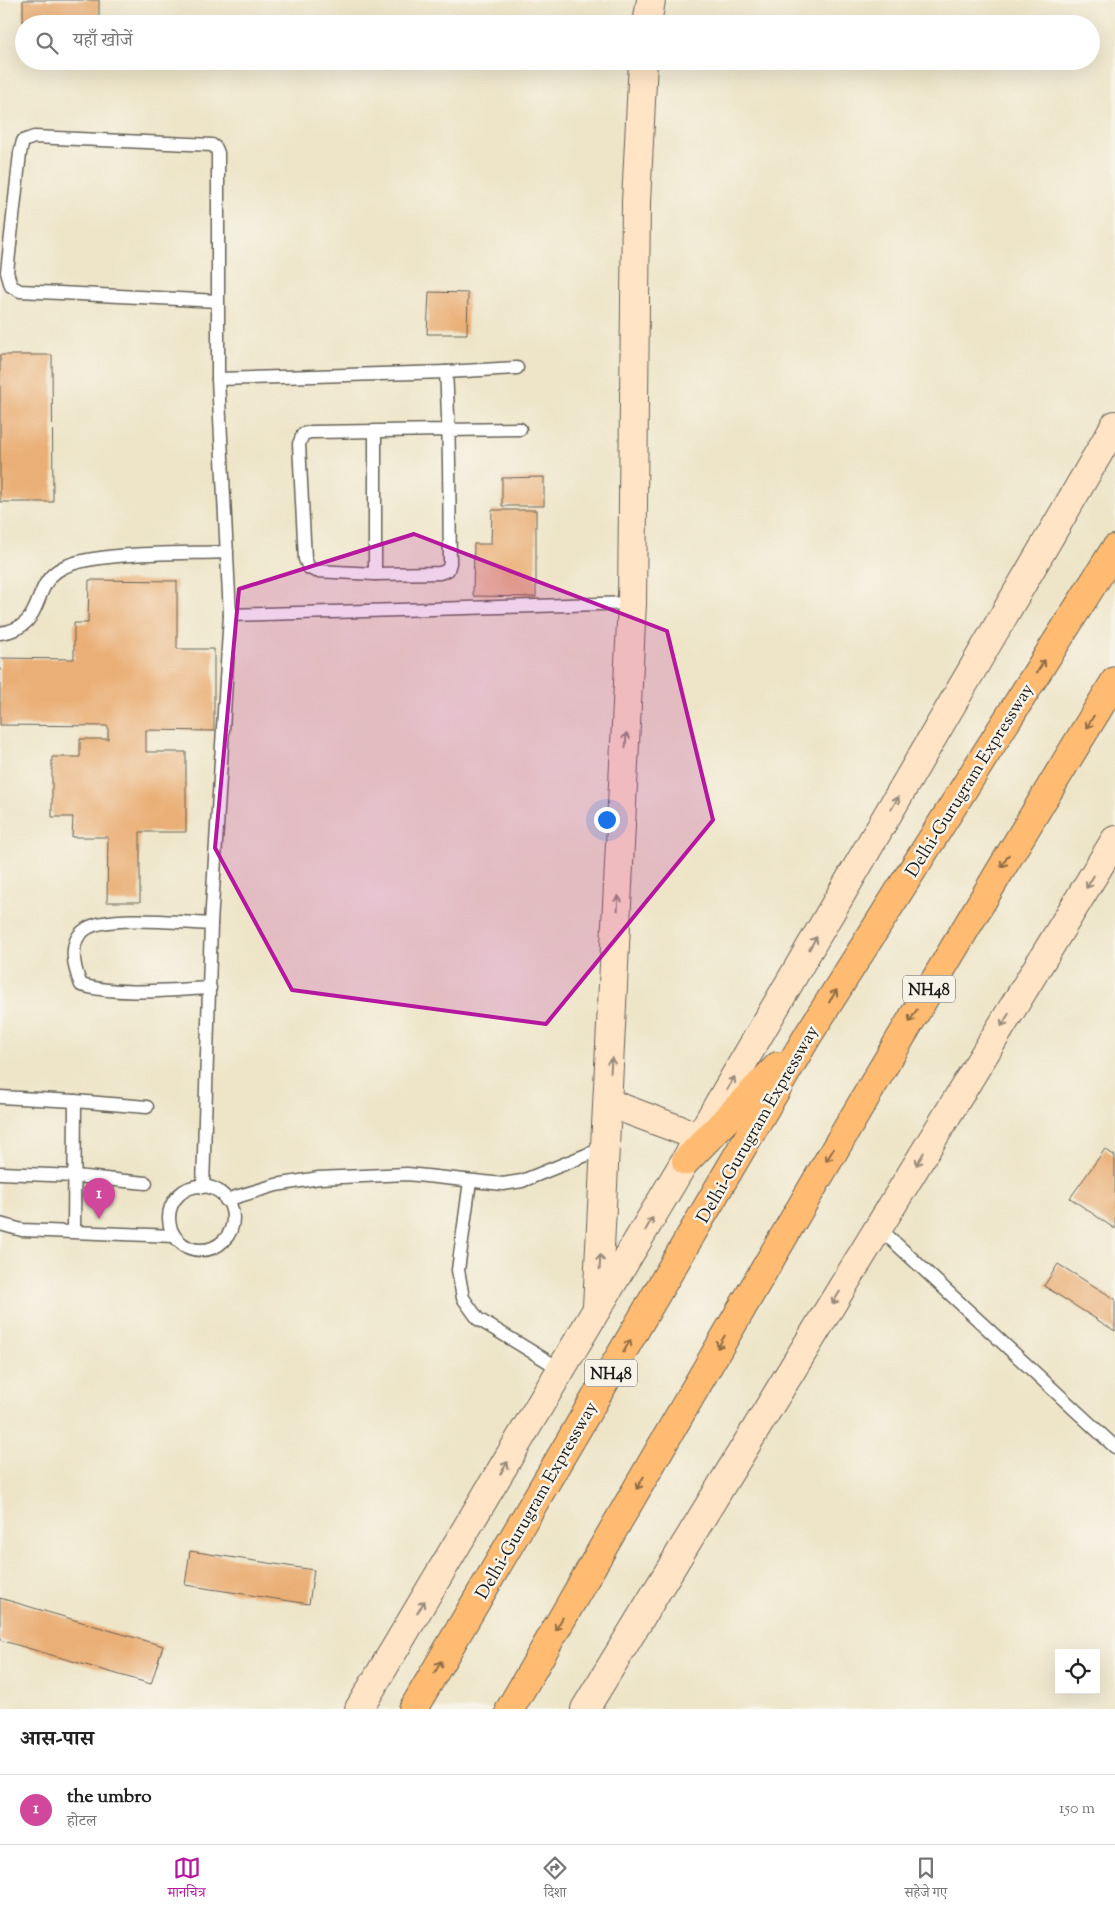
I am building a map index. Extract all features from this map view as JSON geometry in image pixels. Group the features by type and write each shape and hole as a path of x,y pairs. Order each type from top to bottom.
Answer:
{"highway":[{"name":"Delhi-Gurugram Expressway","path":"413,1709 807,1037 1115,549"},
{"name":"NH48","path":"510,1709 776,1246 1115,681"},
{"path":"686,1160 807,1037"}],"main road":[{"path":"648,15 651,0"},
{"path":"597,1311 607,1147 632,603 636,202 643,70"},
{"path":"359,1709 686,1160 1115,425"},
{"path":"593,1702 878,1228 1115,840"},
{"path":"609,1103 699,1137"}],"lane":[{"path":"203,1187 211,924 230,615 218,379 218,301 216,148 212,145 34,137 23,141 20,153 7,272 11,286 20,291 218,301"},
{"path":"218,379 517,368"},
{"path":"446,372 448,430 450,563 448,570 440,573 375,574 309,568 304,559 300,444 303,434 311,432 375,432 448,430 520,429"},
{"path":"375,432 375,574"},
{"path":"0,633 14,631 31,619 50,578 62,568 95,558 227,552"},
{"path":"230,615 632,603"},
{"path":"210,988 163,990 94,989 81,985 73,965 77,941 86,928 112,921 211,924"},
{"path":"0,1098 75,1101 147,1107"},
{"path":"74,1231 75,1101"},
{"path":"226,1200 276,1185 319,1178 407,1174 503,1184 522,1181 607,1147"},
{"path":"0,1173 75,1176 146,1183"},
{"path":"470,1181 458,1270 463,1298 478,1318 562,1370"},
{"path":"203,1187 216,1191 226,1200 232,1215 232,1225 222,1242 214,1247 192,1249 182,1244 174,1236 169,1221 171,1205 187,1189 203,1187"},
{"path":"0,1224 22,1230 174,1236"},
{"path":"878,1228 1115,1447"}],"highlighted area":[{"path":"414,534 667,631 713,820 546,1024 292,990 215,848 239,589"}],"building":[{"path":"23,0 99,0 99,15 23,15"},
{"path":"429,292 468,293 467,334 427,334"},
{"path":"0,355 52,355 53,502 0,502"},
{"path":"544,477 544,506 502,506 502,478"},
{"path":"492,510 536,510 536,597 473,596 474,544 491,544"},
{"path":"89,580 177,581 177,649 214,649 214,731 146,730 146,752 186,752 186,832 140,832 140,902 107,902 108,837 72,837 73,817 52,817 52,757 80,757 80,739 108,739 108,726 0,725 0,658 74,659 74,623 88,623"},
{"path":"1105,1149 1115,1156 1115,1229 1070,1198"},
{"path":"1058,1264 1115,1299 1115,1331 1044,1286"},
{"path":"190,1551 314,1570 309,1604 185,1585"},
{"path":"0,1598 163,1646 151,1684 0,1640"}],"place":[{"name":"the umbro","path":"99,1219"}]}
